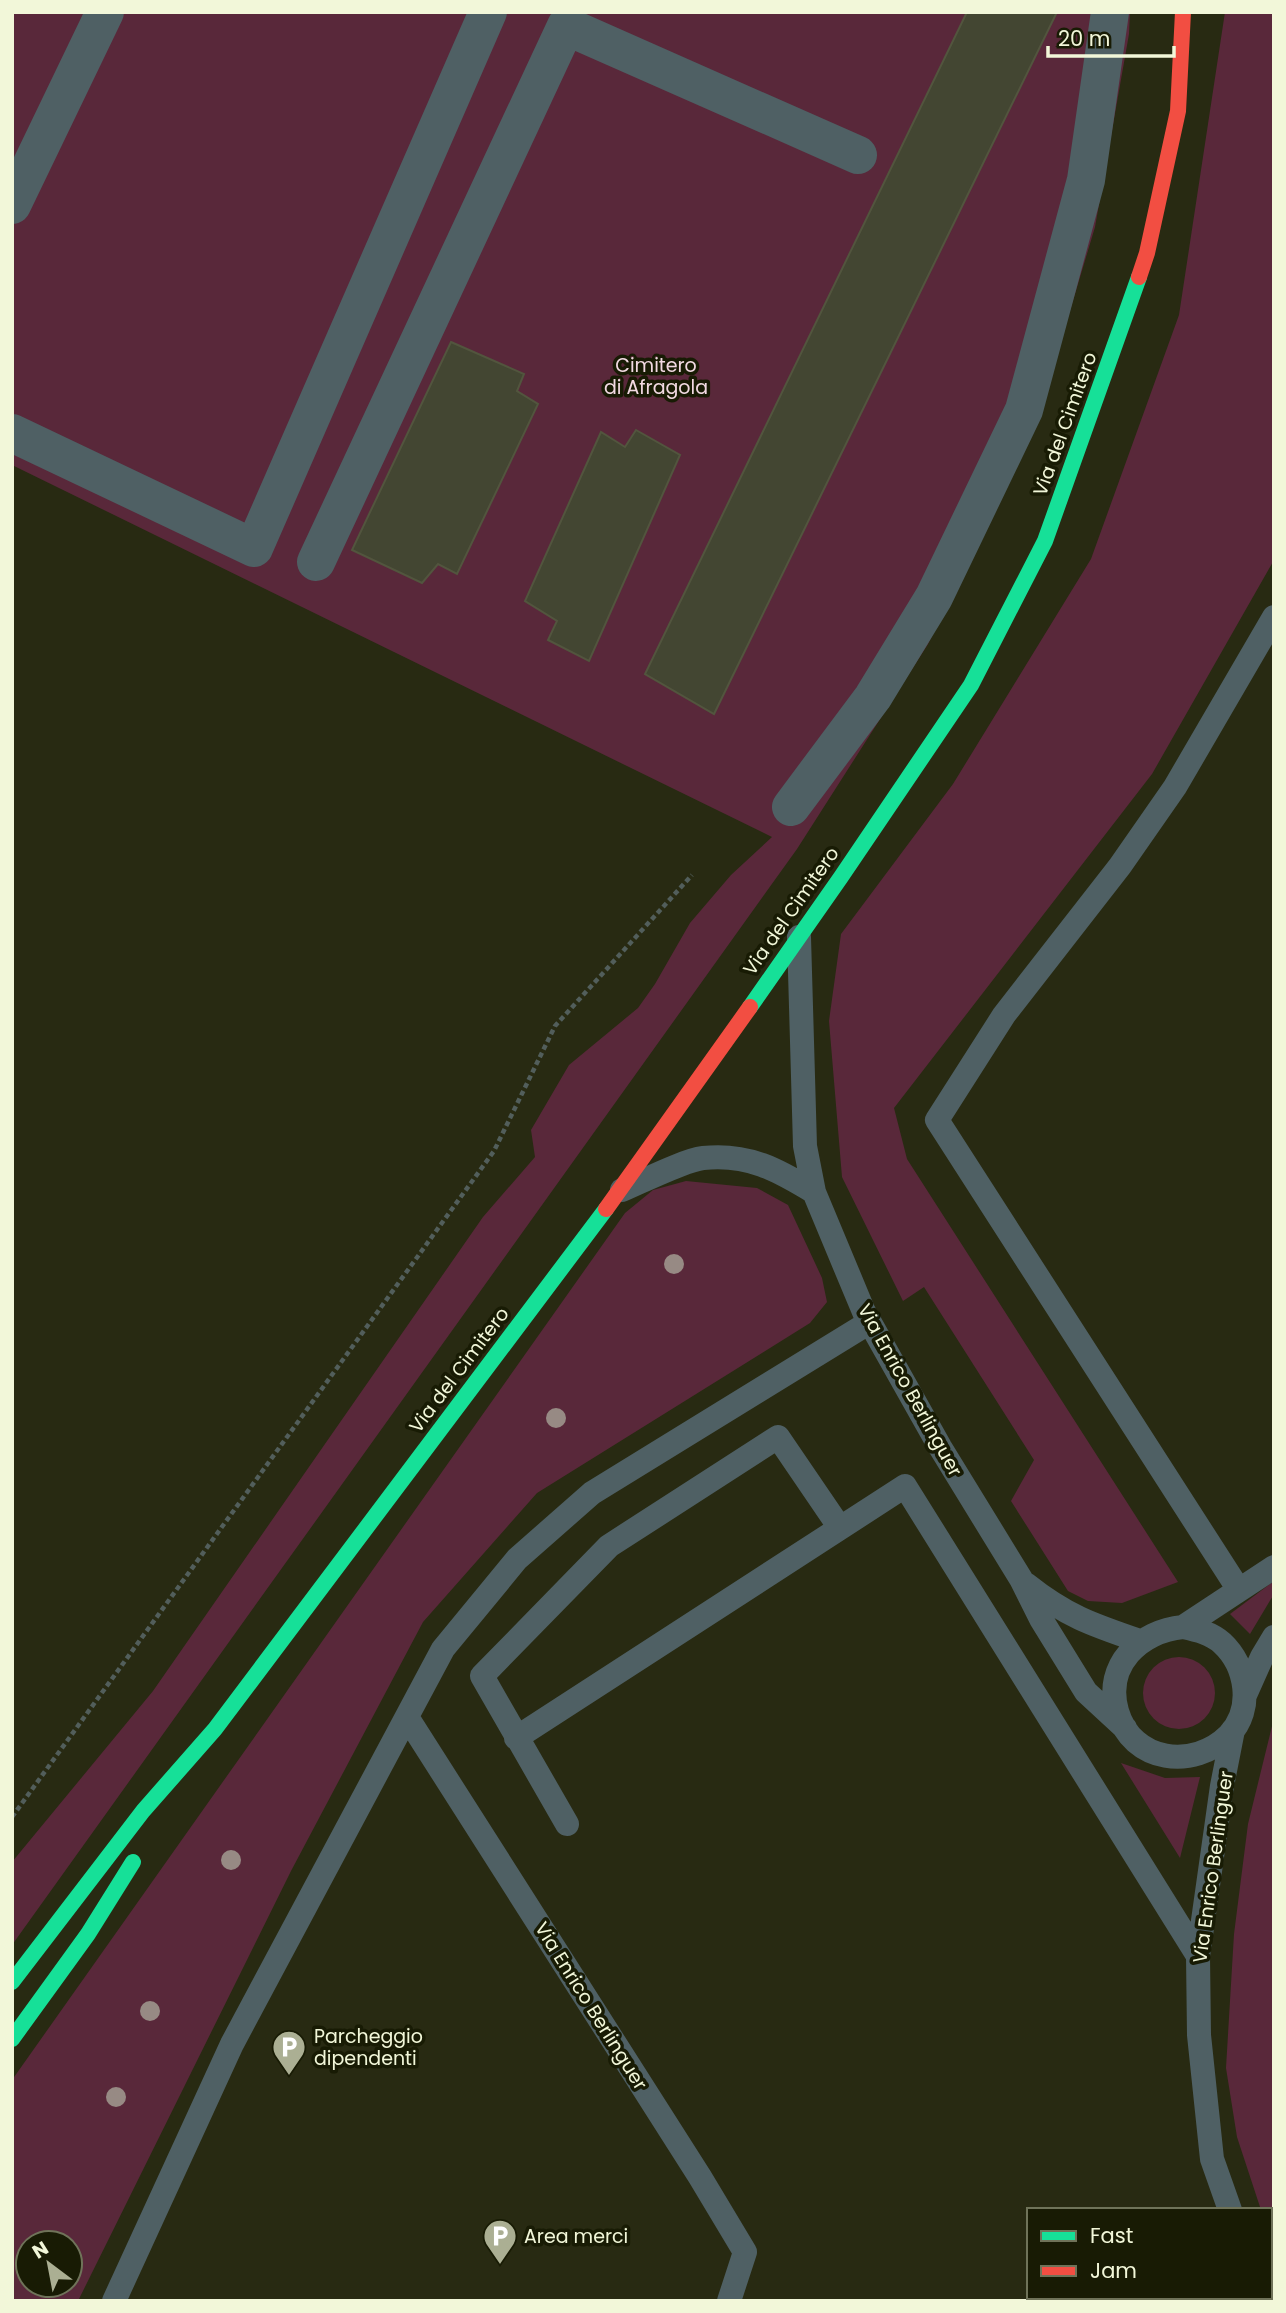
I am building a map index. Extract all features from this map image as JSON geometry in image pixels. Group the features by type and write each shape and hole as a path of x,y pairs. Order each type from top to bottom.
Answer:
{"main road":[{"name":"Via del Cimitero","path":"215,1729 619,1192 799,937 971,685 1045,541 1147,253 1178,111 1183,12"},
{"path":"166,1809 215,1729"},
{"path":"12,1982 143,1811 215,1729"},
{"path":"12,2039 88,1934 145,1843"}],"street":[{"path":"12,205 105,12"},
{"path":"12,433 254,548 488,12"},
{"path":"790,807 873,697 934,597 1024,410 1086,180 1110,12"},
{"path":"316,562 558,17 858,155"}],"lane":[{"path":"1239,1590 937,1119 1004,1015 1120,866 1175,788 1274,617"},
{"name":"Via Enrico Berlinguer","path":"799,937 805,1146 814,1192 870,1322 940,1447 1086,1692 1125,1728"},
{"path":"619,1192 701,1158 742,1159 775,1168 814,1192"},
{"path":"114,2301 232,2044 443,1648 517,1559 592,1493 870,1322"},
{"path":"567,1825 482,1676 609,1546 778,1437 840,1528"},
{"path":"516,1738 905,1486 1198,1956"},
{"path":"1183,1627 1274,1567"},
{"path":"1021,1580 1049,1602 1080,1620 1140,1641"},
{"path":"1245,1695 1243,1675 1227,1649 1202,1632 1183,1627 1168,1629 1140,1641 1127,1655 1118,1672 1115,1691 1117,1710 1125,1728 1139,1743 1157,1754 1178,1758 1199,1755 1218,1745 1233,1730 1242,1713 1245,1695 1274,1637"},
{"name":"Via Enrico Berlinguer","path":"407,1717 694,2166 746,2252 729,2301"},
{"name":"Via Enrico Berlinguer","path":"1229,2208 1212,2159 1199,2035 1198,1956 1222,1786 1233,1730"}],"path":[{"path":"12,1817 494,1152 555,1026 692,875"}],"green space":[{"name":"Cimitero di Afragola","path":"12,12 1130,12 1129,34 1095,227 1034,431 928,644 797,849 12,1945 12,1862 153,1691 483,1217 535,1157 531,1130 569,1065 638,1008 690,923 731,875 772,837 12,465"},
{"path":"1225,12 1274,12 1274,560 1152,774 894,1108 907,1159 1178,1582 1122,1603 1088,1601 1068,1591 1011,1501 1034,1460 924,1287 903,1301 842,1177 829,1021 841,934 953,784 1091,559 1179,315"},
{"path":"686,1181 757,1188 788,1205 822,1278 827,1302 810,1323 537,1493 423,1622 291,1871 84,2289 84,2229 14,2229 14,2299 79,2299 78,2301 12,2301 12,2080 625,1213 653,1190"},
{"path":"1274,1581 1274,1594 1250,1634 1230,1614"},
{"path":"1172,1657 1186,1657 1205,1667 1215,1686 1215,1700 1205,1719 1186,1729 1172,1729 1153,1719 1143,1700 1143,1686 1153,1667"},
{"path":"1274,1718 1274,2246 1272,2208 1260,2208 1237,2137 1226,2068 1234,1934 1248,1824"},
{"path":"1121,1763 1165,1778 1200,1777 1180,1858"}],"building":[{"path":"967,12 1057,12 714,714 645,674"},
{"path":"451,342 524,374 517,391 538,404 457,574 438,564 422,583 352,550"},
{"path":"636,430 680,455 589,661 548,640 557,621 525,601 601,432 625,447"}],"traffic: fast":[{"path":"750,1007 971,685 1045,541 1139,277"},
{"path":"12,1982 143,1811 215,1729 606,1209"},
{"path":"12,2039 88,1934 133,1862"}],"traffic: jam":[{"path":"1139,277 1147,253 1178,111 1183,12"},
{"path":"606,1209 750,1007"}],"place":[{"name":"Parcheggio dipendenti","path":"289,2077"},
{"name":"Area merci","path":"500,2266"}]}
